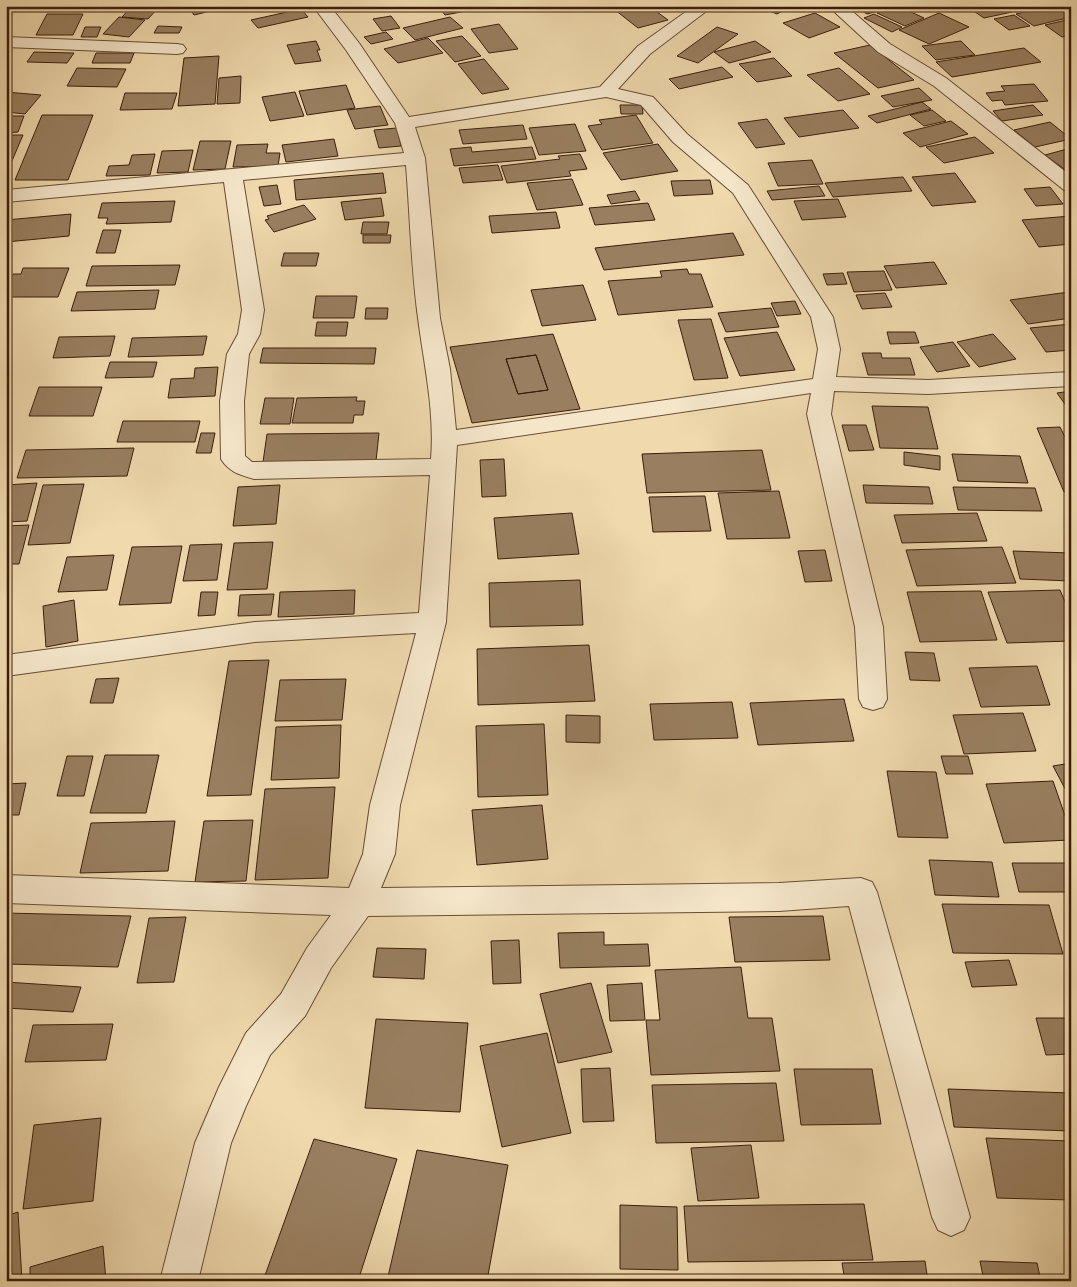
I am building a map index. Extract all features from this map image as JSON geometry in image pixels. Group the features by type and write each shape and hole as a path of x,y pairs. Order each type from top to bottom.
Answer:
{"street":[{"path":"179,1281 213,1143 231,1099 258,1044 293,1005 319,958 359,902 379,854 385,805 432,622 445,439 439,369 430,318 414,158 404,123 353,47 320,6"},
{"path":"606,92 644,50 705,6"},
{"path":"836,6 884,48 940,82 1071,186"},
{"path":"6,42 177,49"},
{"path":"404,123 606,92 647,101 680,138 741,189 822,317 830,349 819,414 869,626 873,699"},
{"path":"6,196 414,158"},
{"path":"233,176 253,310 249,334 238,354 232,400 233,458 243,468 254,471 443,467"},
{"path":"445,439 825,384 928,387 1071,379"},
{"path":"6,666 254,632 432,622"},
{"path":"6,890 359,902 779,897 861,892 951,1217"}],"building":[{"path":"132,6 158,8 148,19 122,17"},
{"path":"188,6 212,6 215,10 194,15"},
{"path":"438,6 469,6 472,10 445,15"},
{"path":"610,6 649,6 668,20 638,28"},
{"path":"757,6 792,6 777,14"},
{"path":"853,6 875,6 882,10 867,14"},
{"path":"893,6 898,6 924,18 905,26 877,13"},
{"path":"966,6 1003,6 1012,12 984,18"},
{"path":"1006,6 1038,6 1013,11"},
{"path":"1048,6 1066,6 1071,9 1071,17 1034,26 1016,14"},
{"path":"301,9 308,17 258,28 251,20"},
{"path":"815,13 840,27 809,38 783,23"},
{"path":"939,13 969,27 929,44 899,30"},
{"path":"47,14 83,14 73,35 36,35"},
{"path":"874,14 902,27 892,32 864,18"},
{"path":"1014,15 1030,26 1009,30 994,19"},
{"path":"391,16 400,28 382,31 373,19"},
{"path":"119,17 145,20 129,37 103,34"},
{"path":"450,17 463,28 415,40 403,28"},
{"path":"1071,19 1071,35 1062,37 1045,25"},
{"path":"499,24 518,49 489,53 471,29"},
{"path":"158,26 182,27 179,33 154,33"},
{"path":"85,27 101,27 97,37 81,37"},
{"path":"717,27 738,34 698,63 677,56"},
{"path":"386,32 393,39 371,44 364,37"},
{"path":"462,36 481,56 455,62 436,41"},
{"path":"428,38 443,53 398,63 384,49"},
{"path":"316,41 320,50 317,50 321,61 295,64 287,45"},
{"path":"755,41 771,52 729,63 714,52"},
{"path":"961,41 975,55 936,60 922,46"},
{"path":"870,45 914,80 878,88 834,53"},
{"path":"1024,48 1041,62 952,77 936,62"},
{"path":"34,52 74,53 67,63 27,62"},
{"path":"96,53 134,53 130,63 92,63"},
{"path":"219,56 215,104 178,106 184,58"},
{"path":"774,58 792,76 757,82 739,64"},
{"path":"484,59 509,89 482,94 458,64"},
{"path":"722,67 733,77 679,89 669,79"},
{"path":"77,68 126,69 117,87 67,86"},
{"path":"839,68 870,94 838,101 807,75"},
{"path":"241,76 240,103 217,104 219,78"},
{"path":"1034,84 1048,101 1005,105 1002,100 992,101 986,93 1005,91 1001,86"},
{"path":"346,85 355,108 307,115 299,91"},
{"path":"919,88 932,100 893,107 881,96"},
{"path":"6,92 41,95 25,114 6,112"},
{"path":"295,92 304,116 270,121 262,97"},
{"path":"125,93 177,93 172,109 120,110"},
{"path":"922,102 931,109 877,123 868,116"},
{"path":"620,105 642,105 643,114 621,114"},
{"path":"1033,105 1043,115 1002,121 993,111"},
{"path":"380,106 388,125 355,129 347,110"},
{"path":"843,110 859,128 799,137 784,118"},
{"path":"932,110 946,121 924,126 910,115"},
{"path":"42,115 93,115 68,180 15,180"},
{"path":"636,115 653,143 602,150 588,126 602,124 599,120"},
{"path":"6,116 24,116 18,132 6,133"},
{"path":"767,119 785,144 756,148 738,123"},
{"path":"951,121 968,134 920,147 903,133"},
{"path":"1050,122 1071,139 1035,147 1014,130"},
{"path":"575,124 586,151 539,155 529,128"},
{"path":"523,125 527,139 463,144 459,130"},
{"path":"397,128 401,146 379,148 374,130"},
{"path":"6,135 23,135 6,175"},
{"path":"975,137 994,153 944,163 926,147"},
{"path":"334,139 338,156 286,162 282,145"},
{"path":"200,141 231,141 225,169 193,170"},
{"path":"268,144 266,153 280,153 278,166 233,167 237,145"},
{"path":"658,144 678,171 621,180 603,153"},
{"path":"471,147 472,152 532,147 536,159 454,166 450,149"},
{"path":"1071,148 1071,174 1045,155"},
{"path":"193,150 188,172 157,173 162,151"},
{"path":"155,154 150,175 106,176 109,166 129,165 132,155"},
{"path":"580,154 587,169 569,171 571,176 507,183 501,166 560,159 558,156"},
{"path":"812,160 823,184 778,186 768,163"},
{"path":"498,165 503,180 463,183 459,168"},
{"path":"383,173 386,193 296,200 294,180"},
{"path":"955,173 976,202 932,206 912,177"},
{"path":"903,177 912,191 833,197 825,183"},
{"path":"572,179 583,205 537,210 527,183"},
{"path":"710,180 713,194 674,196 671,181"},
{"path":"277,185 281,204 264,206 259,187"},
{"path":"819,186 825,196 772,200 767,191"},
{"path":"1050,187 1063,204 1036,206 1024,189"},
{"path":"635,191 640,200 611,204 607,195"},
{"path":"381,198 384,216 345,220 341,202"},
{"path":"838,199 846,217 802,220 794,201"},
{"path":"175,201 171,222 106,224 108,218 98,218 102,203"},
{"path":"648,203 655,220 595,225 589,208"},
{"path":"304,205 316,219 274,232 265,220 269,219 267,216"},
{"path":"556,212 560,228 492,233 489,216"},
{"path":"71,214 69,236 6,242 6,220"},
{"path":"1071,216 1071,244 1039,247 1022,220"},
{"path":"363,222 389,222 387,234 361,234"},
{"path":"103,230 121,230 115,253 96,253"},
{"path":"733,233 744,255 604,270 595,248"},
{"path":"363,235 391,235 390,243 363,243"},
{"path":"284,253 319,253 316,266 281,266"},
{"path":"934,262 947,284 896,288 884,266"},
{"path":"180,265 175,285 86,286 92,266"},
{"path":"23,268 69,268 58,297 6,297 6,290 13,274 21,274"},
{"path":"687,269 689,274 701,274 713,307 618,315 608,281 662,277 660,271"},
{"path":"884,271 892,290 854,292 847,272"},
{"path":"843,273 847,284 827,285 823,274"},
{"path":"583,285 596,320 542,326 531,290"},
{"path":"159,290 155,309 71,311 77,292"},
{"path":"1069,292 1071,318 1028,324 1010,300"},
{"path":"885,293 892,307 862,309 856,295"},
{"path":"316,296 357,296 354,318 313,318"},
{"path":"795,301 801,314 777,316 771,303"},
{"path":"366,308 388,308 387,319 365,319"},
{"path":"771,308 779,327 726,332 718,313"},
{"path":"711,319 728,378 694,380 678,320"},
{"path":"317,322 348,322 346,336 315,336"},
{"path":"1071,324 1071,350 1046,352 1030,328"},
{"path":"777,332 795,370 740,376 724,338"},
{"path":"887,332 915,332 919,343 890,344"},
{"path":"553,334 580,409 472,423 450,347","holes":["536,355 548,390 518,394 506,359"]},
{"path":"993,334 1016,359 979,367 957,342"},
{"path":"115,336 110,356 53,358 59,337"},
{"path":"207,336 203,355 128,357 132,338"},
{"path":"953,342 970,366 937,372 920,347"},
{"path":"263,348 376,348 374,364 260,363"},
{"path":"862,353 881,353 882,358 910,358 915,375 868,375"},
{"path":"536,355 548,390 518,394 506,359"},
{"path":"110,362 157,362 153,377 105,378"},
{"path":"218,367 215,396 168,398 171,379 194,378 195,368"},
{"path":"39,387 102,387 93,416 29,416"},
{"path":"1071,391 1071,406 1067,407 1057,393"},
{"path":"357,397 356,401 365,401 363,415 354,415 353,423 292,423 297,398"},
{"path":"265,398 294,398 290,424 260,424"},
{"path":"872,406 928,407 938,449 880,448"},
{"path":"123,421 200,421 195,442 117,442"},
{"path":"842,425 866,425 874,450 849,451"},
{"path":"1060,427 1071,449 1071,492 1064,492 1037,428"},
{"path":"201,433 215,433 211,453 196,453"},
{"path":"379,433 376,461 263,462 267,434"},
{"path":"134,448 127,476 17,478 26,450"},
{"path":"762,450 771,490 647,493 642,454"},
{"path":"904,452 940,456 940,470 904,465"},
{"path":"952,454 1020,456 1028,483 958,481"},
{"path":"504,459 506,496 482,497 480,460"},
{"path":"37,483 27,521 6,522 6,485"},
{"path":"84,484 70,543 28,545 43,485"},
{"path":"280,485 276,524 233,526 238,487"},
{"path":"863,485 929,487 933,504 866,503"},
{"path":"953,487 1035,488 1042,511 958,510"},
{"path":"779,491 790,538 727,539 718,493"},
{"path":"705,496 711,531 653,532 649,497"},
{"path":"572,513 579,554 498,559 494,518"},
{"path":"977,513 987,541 902,543 894,515"},
{"path":"29,525 19,564 6,564 6,526"},
{"path":"273,542 267,589 227,590 234,543"},
{"path":"222,544 217,580 183,581 190,545"},
{"path":"182,546 171,603 119,605 132,547"},
{"path":"1002,547 1016,583 917,586 906,550"},
{"path":"825,550 832,581 805,582 798,551"},
{"path":"1013,551 1070,553 1071,581 1020,579"},
{"path":"114,555 107,590 58,592 67,557"},
{"path":"580,580 583,625 490,627 489,583"},
{"path":"355,590 354,614 278,617 280,592"},
{"path":"1060,590 1071,616 1071,641 1007,643 988,592"},
{"path":"981,591 997,640 920,642 907,592"},
{"path":"201,592 218,592 215,615 198,616"},
{"path":"274,594 271,615 238,616 240,595"},
{"path":"74,600 78,641 46,647 43,606"},
{"path":"589,645 595,701 478,705 477,649"},
{"path":"905,652 934,653 940,681 910,680"},
{"path":"269,660 251,795 207,796 229,661"},
{"path":"1037,666 1050,705 981,707 969,668"},
{"path":"119,678 113,703 90,703 96,679"},
{"path":"346,679 342,720 275,721 280,680"},
{"path":"844,699 854,741 758,745 750,703"},
{"path":"732,702 738,738 654,740 650,704"},
{"path":"1023,713 1036,751 964,754 953,715"},
{"path":"566,715 600,716 600,743 566,742"},
{"path":"544,724 548,795 478,797 476,726"},
{"path":"341,725 339,778 271,780 276,727"},
{"path":"105,755 159,755 146,813 90,813"},
{"path":"67,756 93,756 84,796 57,796"},
{"path":"941,756 968,756 973,774 946,774"},
{"path":"1071,763 1071,800 1053,766"},
{"path":"887,771 936,772 948,838 898,837"},
{"path":"1053,781 1071,833 1071,840 1004,843 986,784"},
{"path":"26,783 19,815 6,815 6,784"},
{"path":"335,787 328,878 255,880 265,789"},
{"path":"542,805 548,859 477,865 472,810"},
{"path":"253,820 246,881 195,882 204,821"},
{"path":"175,821 168,871 80,873 91,823"},
{"path":"929,860 992,862 999,897 935,895"},
{"path":"1012,863 1071,863 1071,892 1019,892"},
{"path":"942,904 1049,905 1063,954 953,953"},
{"path":"6,913 131,916 118,967 6,964"},
{"path":"823,916 830,960 735,962 729,917"},
{"path":"186,917 174,982 137,983 149,918"},
{"path":"604,932 604,945 648,944 650,966 560,968 558,933"},
{"path":"519,940 521,983 493,984 491,941"},
{"path":"377,948 426,949 424,979 373,977"},
{"path":"1009,960 1017,985 972,987 965,962"},
{"path":"741,967 748,1018 772,1018 780,1071 651,1075 646,1020 660,1020 655,970"},
{"path":"6,982 81,987 73,1012 6,1008"},
{"path":"591,983 612,1052 558,1063 540,994"},
{"path":"642,983 645,1020 610,1021 607,985"},
{"path":"1036,1018 1071,1018 1071,1054 1046,1055"},
{"path":"376,1019 468,1023 460,1112 365,1108"},
{"path":"113,1024 106,1060 25,1062 33,1025"},
{"path":"547,1033 571,1133 502,1147 480,1046"},
{"path":"610,1068 614,1121 583,1122 581,1069"},
{"path":"794,1069 872,1069 881,1124 801,1125"},
{"path":"776,1083 784,1141 656,1143 652,1085"},
{"path":"948,1089 1071,1093 1071,1131 954,1127"},
{"path":"101,1118 93,1201 23,1209 34,1125"},
{"path":"986,1138 1071,1141 1071,1200 997,1198"},
{"path":"314,1139 397,1159 358,1281 263,1281"},
{"path":"751,1145 759,1198 698,1201 691,1148"},
{"path":"417,1150 508,1165 487,1281 387,1281"},
{"path":"864,1204 873,1260 688,1262 684,1206"},
{"path":"620,1205 677,1207 678,1270 620,1269"},
{"path":"18,1212 22,1281 6,1281 6,1216"},
{"path":"103,1246 106,1281 30,1281 30,1267"},
{"path":"925,1261 928,1281 845,1281 842,1263"},
{"path":"980,1261 1037,1263 1041,1281 984,1281"}]}
